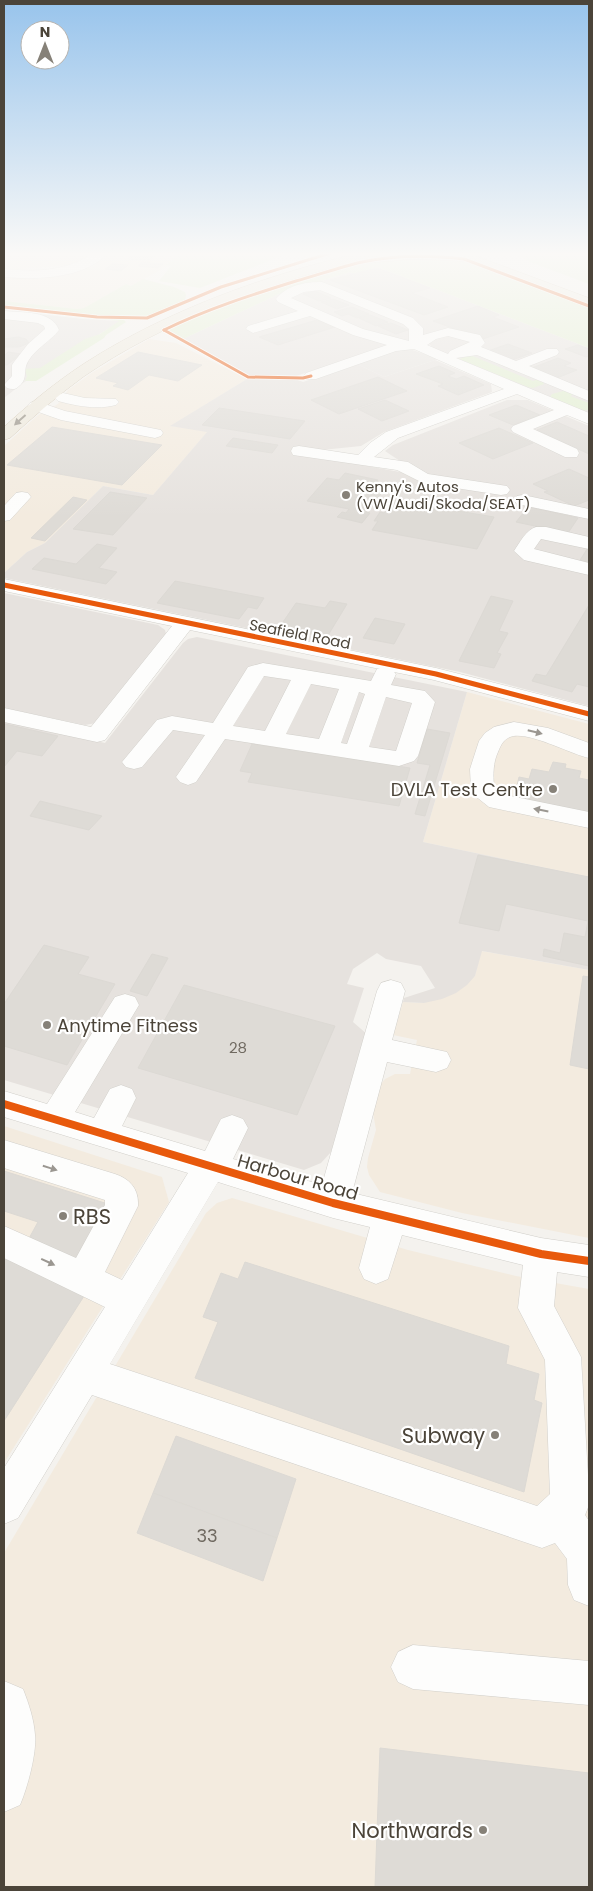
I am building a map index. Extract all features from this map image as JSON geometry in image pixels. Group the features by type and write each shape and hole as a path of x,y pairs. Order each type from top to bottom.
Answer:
{"highway":[{"path":"4,415 35,389 81,357 110,341"},
{"path":"4,435 49,395 102,358 132,341"}],"street":[{"path":"8,385 19,376 19,365 39,341"},
{"path":"395,341 444,358 582,415"},
{"path":"312,376 419,341"},
{"path":"444,358 464,351 478,343 477,341"},
{"path":"464,351 479,351 589,396"},
{"path":"516,366 552,352"},
{"path":"363,459 376,446 392,435 452,413 559,384"},
{"path":"8,385 29,388"},
{"path":"49,395 85,403 112,402"},
{"path":"36,406 61,415 155,433"},
{"path":"452,413 474,423"},
{"path":"578,456 519,429 582,415"},
{"path":"299,451 402,466 423,478 501,490"},
{"path":"4,516 22,497"},
{"path":"523,500 589,514"},
{"path":"589,543 536,532 523,551 531,556 589,569"},
{"name":"Seafield Road","path":"4,585 69,590 102,606 247,636 399,660 436,674 589,714"},
{"path":"102,606 117,589"},
{"path":"247,636 261,615"},
{"path":"4,715 97,735 185,623"},
{"path":"356,752 378,689 399,660"},
{"path":"134,762 165,725 172,723 219,731 399,759 406,756 424,702 417,696 263,669 256,672 219,731 188,776"},
{"path":"272,739 304,676"},
{"path":"327,748 352,684"},
{"path":"589,752 537,731 522,729 504,732 493,738 482,763 480,776 483,790 498,801 589,820"},
{"name":"Harbour Road","path":"333,1203 391,991"},
{"path":"54,1120 125,1005"},
{"path":"375,1048 436,1060"},
{"path":"101,1134 121,1098"},
{"name":"Harbour Road","path":"4,1104 211,1168 333,1203 542,1254 589,1261"},
{"path":"211,1168 232,1128"},
{"path":"4,1154 115,1188 120,1192 122,1198 121,1206 84,1280"},
{"name":"Harbour Road","path":"4,1504 211,1168"},
{"path":"376,1268 390,1217"},
{"path":"4,1241 128,1300"},
{"path":"84,1374 542,1528 570,1503 563,1357 536,1308 542,1254"},
{"path":"559,1514 587,1552 589,1585"},
{"path":"413,1667 589,1682"},
{"path":"4,1702 7,1705 13,1738 4,1789"}],"shaded area":[{"path":"4,341 88,341 23,383 4,398"},
{"path":"145,341 164,341 176,343 247,379 171,426 208,431 153,495 103,486 45,543 27,552 4,573 4,446 38,415 58,404 68,390 93,372"},
{"path":"187,341 571,341 589,348 589,413 450,355 432,347 428,343 387,343 383,348 296,376 251,376"},
{"path":"410,349 438,359 384,377 357,364 393,351"},
{"path":"435,360 491,384 492,392 384,432 361,446 322,450 318,457 400,472 406,465 385,451 393,445 507,400 528,400 589,426 589,706 460,672 4,578 4,573 27,552 45,543 103,486 153,495 207,432 170,426 247,379 295,379 303,382 357,364 384,377"},
{"path":"4,593 158,625 165,630 166,634 96,723 85,725 4,708"},
{"path":"197,637 467,692 423,842 589,877 589,970 482,951 475,976 467,985 456,993 442,999 424,1003 403,1002 404,998 435,988 421,966 386,959 377,953 353,969 347,984 364,988 353,1022 368,1035 331,1152 321,1163 304,1170 4,1080 4,721 105,743 183,643 188,639"},
{"path":"467,692 589,724 589,877 423,842"},
{"path":"481,951 589,970 589,1238 462,1213 380,1192 369,1175 367,1167 368,1158 376,1130 373,1113 381,1084 385,1079 395,1074 410,1074 417,1040 393,1035 403,1002 424,1003 475,976"},
{"path":"4,1126 162,1177 169,1202 4,1463"},
{"path":"232,1198 408,1250 516,1276 589,1289 589,1887 4,1887 4,1553 206,1213 217,1203"}],"green space":[{"path":"82,341 99,341 36,381 25,381 27,376 24,369 40,368"},
{"path":"571,341 589,341 589,348"},
{"path":"470,355 533,381 541,378 544,384 533,388 528,387 459,359"},
{"path":"567,390 576,393 570,396 589,403 589,409 584,411 550,397 552,394"}],"building":[{"path":"4,341 28,341 29,343 19,347 4,347"},
{"path":"269,341 290,341 278,345"},
{"path":"508,344 532,353 512,360 488,351"},
{"path":"578,345 589,349 589,356 586,357 565,349"},
{"path":"8,352 21,354 7,365 4,365 4,356"},
{"path":"138,352 202,365 178,381 149,375 128,390 113,386 118,383 96,378"},
{"path":"558,358 571,363 564,366 577,370 557,378 532,368"},
{"path":"439,366 455,373 448,376 456,379 464,376 484,385 458,395 438,386 443,384 416,374"},
{"path":"378,377 407,391 339,414 311,400"},
{"path":"385,400 409,411 382,421 358,409"},
{"path":"516,405 540,415 513,425 489,415"},
{"path":"219,408 305,421 290,439 202,425"},
{"path":"557,422 589,436 589,454 537,430"},
{"path":"52,427 162,445 122,485 7,465"},
{"path":"499,428 533,443 493,459 459,443"},
{"path":"233,438 278,445 272,453 226,446"},
{"path":"569,469 589,478 589,500 574,506 544,492 548,491 533,484"},
{"name":"Kenny's Autos (VW/Audi/Skoda/SEAT)","path":"345,473 378,480 372,487 385,489 366,512 370,513 362,523 337,517 342,512 346,513 349,509 307,501 327,478 339,480"},
{"path":"110,492 147,498 113,535 73,529"},
{"path":"73,497 87,500 45,541 31,538"},
{"path":"392,500 494,517 477,549 372,530 378,521 374,521 380,512 384,513"},
{"path":"528,507 578,518 568,533 516,522"},
{"path":"97,544 117,548 99,568 117,572 106,584 32,569 44,558 76,564"},
{"path":"589,546 589,568 577,565"},
{"path":"175,581 264,598 257,609 248,607 239,619 157,603"},
{"path":"491,596 513,601 499,631 508,633 497,653 501,654 494,668 459,661"},
{"path":"330,601 347,604 327,637 279,628 296,603 325,608"},
{"path":"589,605 589,687 577,684 572,692 532,681 536,674 546,676"},
{"path":"375,618 405,624 394,644 363,638"},
{"path":"5,724 58,736 42,756 17,751 4,767"},
{"path":"427,729 450,733 425,816 415,814 430,765 417,763"},
{"path":"252,744 410,768 399,806 248,782 252,773 240,771"},
{"name":"DVLA Test Centre","path":"553,762 566,764 565,768 581,771 579,778 589,780 589,813 514,798 519,777 529,779 532,769 549,772"},
{"path":"40,801 102,816 89,830 30,816"},
{"path":"478,855 589,877 589,966 543,956 544,949 560,953 564,933 585,937 588,921 506,904 499,931 459,923"},
{"name":"Anytime Fitness","path":"44,945 89,957 78,974 115,984 67,1065 4,1046 4,1004"},
{"path":"152,954 168,958 147,996 130,991"},
{"path":"583,976 589,977 589,1069 570,1065"},
{"path":"184,985 335,1026 297,1115 138,1068"},
{"name":"RBS","path":"4,1171 111,1205 82,1261 27,1242 38,1222 4,1211"},
{"path":"4,1254 86,1293 4,1421"},
{"path":"245,1262 509,1346 506,1364 539,1374 534,1400 542,1403 524,1492 195,1378 218,1322 203,1317 221,1273 238,1279"},
{"path":"176,1436 296,1479 277,1538 153,1493"},
{"path":"153,1493 277,1538 263,1581 137,1533"},
{"name":"Northwards","path":"380,1748 589,1773 589,1887 375,1887"}],"cycle path":[{"path":"184,341 248,377 303,378 311,376"},
{"path":"4,585 436,674 589,714"},
{"path":"4,1104 333,1203 541,1254 589,1261"}],"place":[{"name":"Kenny's Autos (VW/Audi/Skoda/SEAT)","path":"346,495"},
{"name":"DVLA Test Centre","path":"553,789"},
{"name":"Anytime Fitness","path":"47,1025"},
{"name":"RBS","path":"63,1216"},
{"name":"Subway","path":"495,1435"},
{"name":"Northwards","path":"483,1830"}]}
